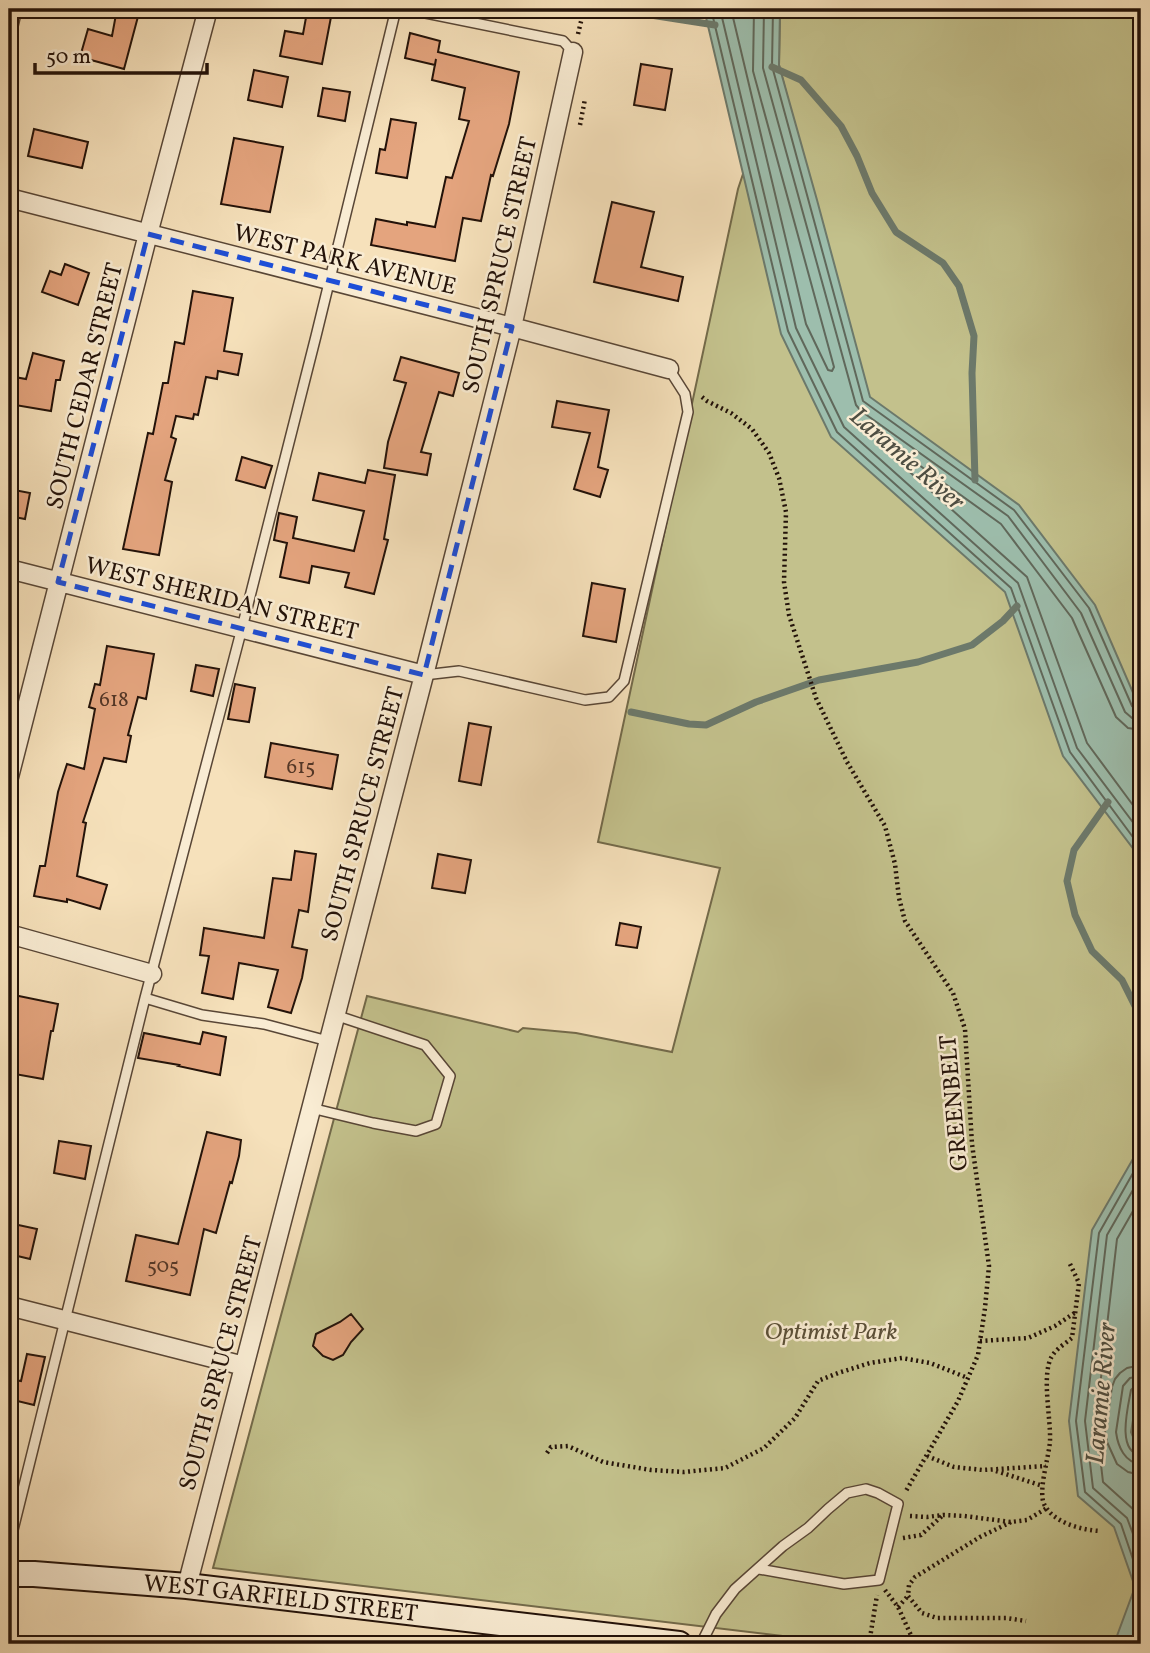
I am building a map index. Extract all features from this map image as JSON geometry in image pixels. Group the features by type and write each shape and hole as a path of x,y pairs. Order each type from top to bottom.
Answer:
{"street":[{"name":"SOUTH CEDAR STREET","path":"9,776 208,9"},
{"name":"SOUTH SPRUCE STREET","path":"187,1586 512,327 575,44"},
{"name":"WEST PARK AVENUE","path":"9,198 669,369"},
{"name":"WEST SHERIDAN STREET","path":"9,569 424,675"},
{"path":"9,934 152,974"},
{"path":"9,1306 244,1366"},
{"name":"WEST GARFIELD STREET","path":"9,1574 187,1586 557,1634 679,1644"}],"lane":[{"path":"9,43 17,9"},
{"path":"9,1546 145,998 330,281 396,9"},
{"path":"405,9 575,44"},
{"path":"424,675 458,671 585,700 609,697 624,681 688,412 685,394 669,369"},
{"path":"145,998 202,1015 264,1024 328,1041"},
{"path":"311,1108 416,1131 436,1124 444,1101 450,1076 425,1045 335,1015"},
{"path":"701,1644 716,1614 735,1589 847,1493 866,1489 878,1493 897,1508 879,1580 844,1584 759,1569"}],"path":[{"path":"575,44 584,9"},
{"name":"GREENBELT","path":"809,673 816,698 847,762 885,826 905,920 953,993 965,1029 972,1144 989,1266 980,1341 978,1355 958,1401 897,1508"},
{"path":"1070,1264 1079,1283 1076,1312 1072,1338 1051,1357 1047,1381 1050,1440 1043,1502 1050,1513 1067,1523 1100,1531"},
{"path":"980,1341 1028,1338 1055,1326 1076,1312"},
{"path":"547,1453 551,1447 568,1446 603,1462 651,1471 684,1472 725,1468 764,1448 795,1418 818,1381 838,1373 870,1363 902,1358 930,1363 968,1378"},
{"path":"927,1456 954,1467 992,1470 1046,1466"},
{"path":"992,1470 1043,1486"},
{"path":"897,1508 917,1517 943,1516 1011,1522 1027,1520 1047,1508"},
{"path":"889,1541 921,1535 943,1516"},
{"path":"898,1607 908,1596 909,1585 915,1577 980,1537 1011,1522"},
{"path":"879,1580 898,1607 915,1644"},
{"path":"869,1644 879,1580"},
{"path":"908,1596 922,1613 937,1618 1026,1620"}],"highlighted area":[{"path":"148,234 512,327 424,675 58,582"}],"green space":[{"name":"Optimist Park","path":"780,9 1141,9 1141,1644 849,1644 213,1568 367,996 518,1032 523,1028 576,1033 672,1052 720,868 598,842 738,189 771,90 786,92 779,65"}],"water":[{"name":"Laramie River","path":"704,9 780,9 779,65 870,397 1019,505 1095,605 1141,711 1141,859 1063,756 1005,592 831,437 781,334"},
{"name":"Laramie River","path":"1141,1145 1141,1372 1131,1432 1141,1455 1141,1644 1114,1644 1135,1587 1114,1527 1078,1496 1069,1421 1092,1230"}],"building":[{"path":"117,9 140,9 124,69 80,57 88,29 112,36"},
{"path":"307,12 331,17 322,64 280,56 285,31 303,34"},
{"path":"410,33 440,41 438,52 519,72 509,124 493,176 491,175 481,221 463,218 455,261 371,245 376,219 435,227 446,177 452,178 469,121 459,119 465,88 432,80 435,65 405,58"},
{"path":"641,64 672,69 665,110 634,105"},
{"path":"254,70 288,77 282,107 248,100"},
{"path":"323,88 350,92 345,121 318,116"},
{"path":"391,119 416,123 407,178 376,173 380,149 385,150"},
{"path":"34,129 88,142 82,168 28,156"},
{"path":"234,138 283,147 270,212 221,204"},
{"path":"612,202 654,212 641,267 683,277 678,301 594,282"},
{"path":"65,264 89,273 78,305 42,292 50,271 61,275"},
{"path":"193,291 233,298 224,351 242,354 238,375 218,371 217,379 206,377 198,415 194,414 193,419 176,416 171,437 176,439 165,480 172,482 159,555 123,549 148,433 153,434 163,383 168,383 175,342 184,344"},
{"path":"33,353 64,361 60,380 56,380 51,411 9,404 9,376 26,379"},
{"path":"401,357 459,373 453,396 439,392 421,452 431,454 427,475 384,468 388,442 406,383 394,380"},
{"path":"557,401 609,410 598,467 608,470 600,497 574,489 590,433 552,427"},
{"path":"242,457 272,466 265,488 236,480"},
{"path":"368,470 395,475 384,539 388,540 374,594 345,587 349,573 312,566 309,583 280,577 287,543 274,540 279,513 297,517 293,538 354,551 364,511 313,500 319,473 365,483"},
{"path":"9,489 30,493 25,519 9,516"},
{"path":"592,583 625,589 616,642 583,636"},
{"path":"107,646 154,654 146,699 138,697 128,735 131,736 126,762 104,758 83,822 86,823 77,876 107,885 100,909 67,899 67,902 34,896 40,866 45,866 58,792 67,764 84,769 95,709 89,707 95,684 100,685"},
{"path":"196,665 219,669 213,696 191,691"},
{"path":"235,684 255,688 249,722 228,719"},
{"path":"469,723 491,727 481,785 459,781"},
{"path":"271,743 338,755 332,789 265,777"},
{"path":"295,851 316,854 308,912 299,910 292,947 307,950 291,1013 268,1007 278,970 239,963 233,999 202,993 209,956 200,955 204,928 264,938 273,878 291,880"},
{"path":"438,854 471,860 465,893 432,888"},
{"path":"620,923 641,927 637,948 616,945"},
{"path":"9,994 58,1004 43,1079 9,1073"},
{"path":"203,1032 226,1037 220,1075 138,1058 144,1033 200,1044"},
{"path":"207,1132 241,1140 232,1183 230,1182 216,1233 204,1229 190,1295 126,1281 136,1235 178,1244"},
{"path":"59,1141 91,1146 85,1179 54,1173"},
{"path":"9,1223 37,1229 30,1259 9,1254"},
{"path":"351,1314 363,1329 343,1355 333,1360 323,1356 313,1346 316,1334"},
{"path":"27,1354 45,1357 34,1405 9,1399 9,1379 21,1381"}],"waterway":[{"path":"612,9 715,25"},
{"name":"Laramie River","path":"772,67 801,80 841,126 872,193 896,232 943,263 959,286 974,336 972,373 975,480"},
{"path":"631,712 706,725 756,702 819,680 918,662 972,645 1003,621 1017,606"},
{"path":"1108,802 1074,850 1067,881 1075,915 1092,951 1122,980 1141,1018"}]}
